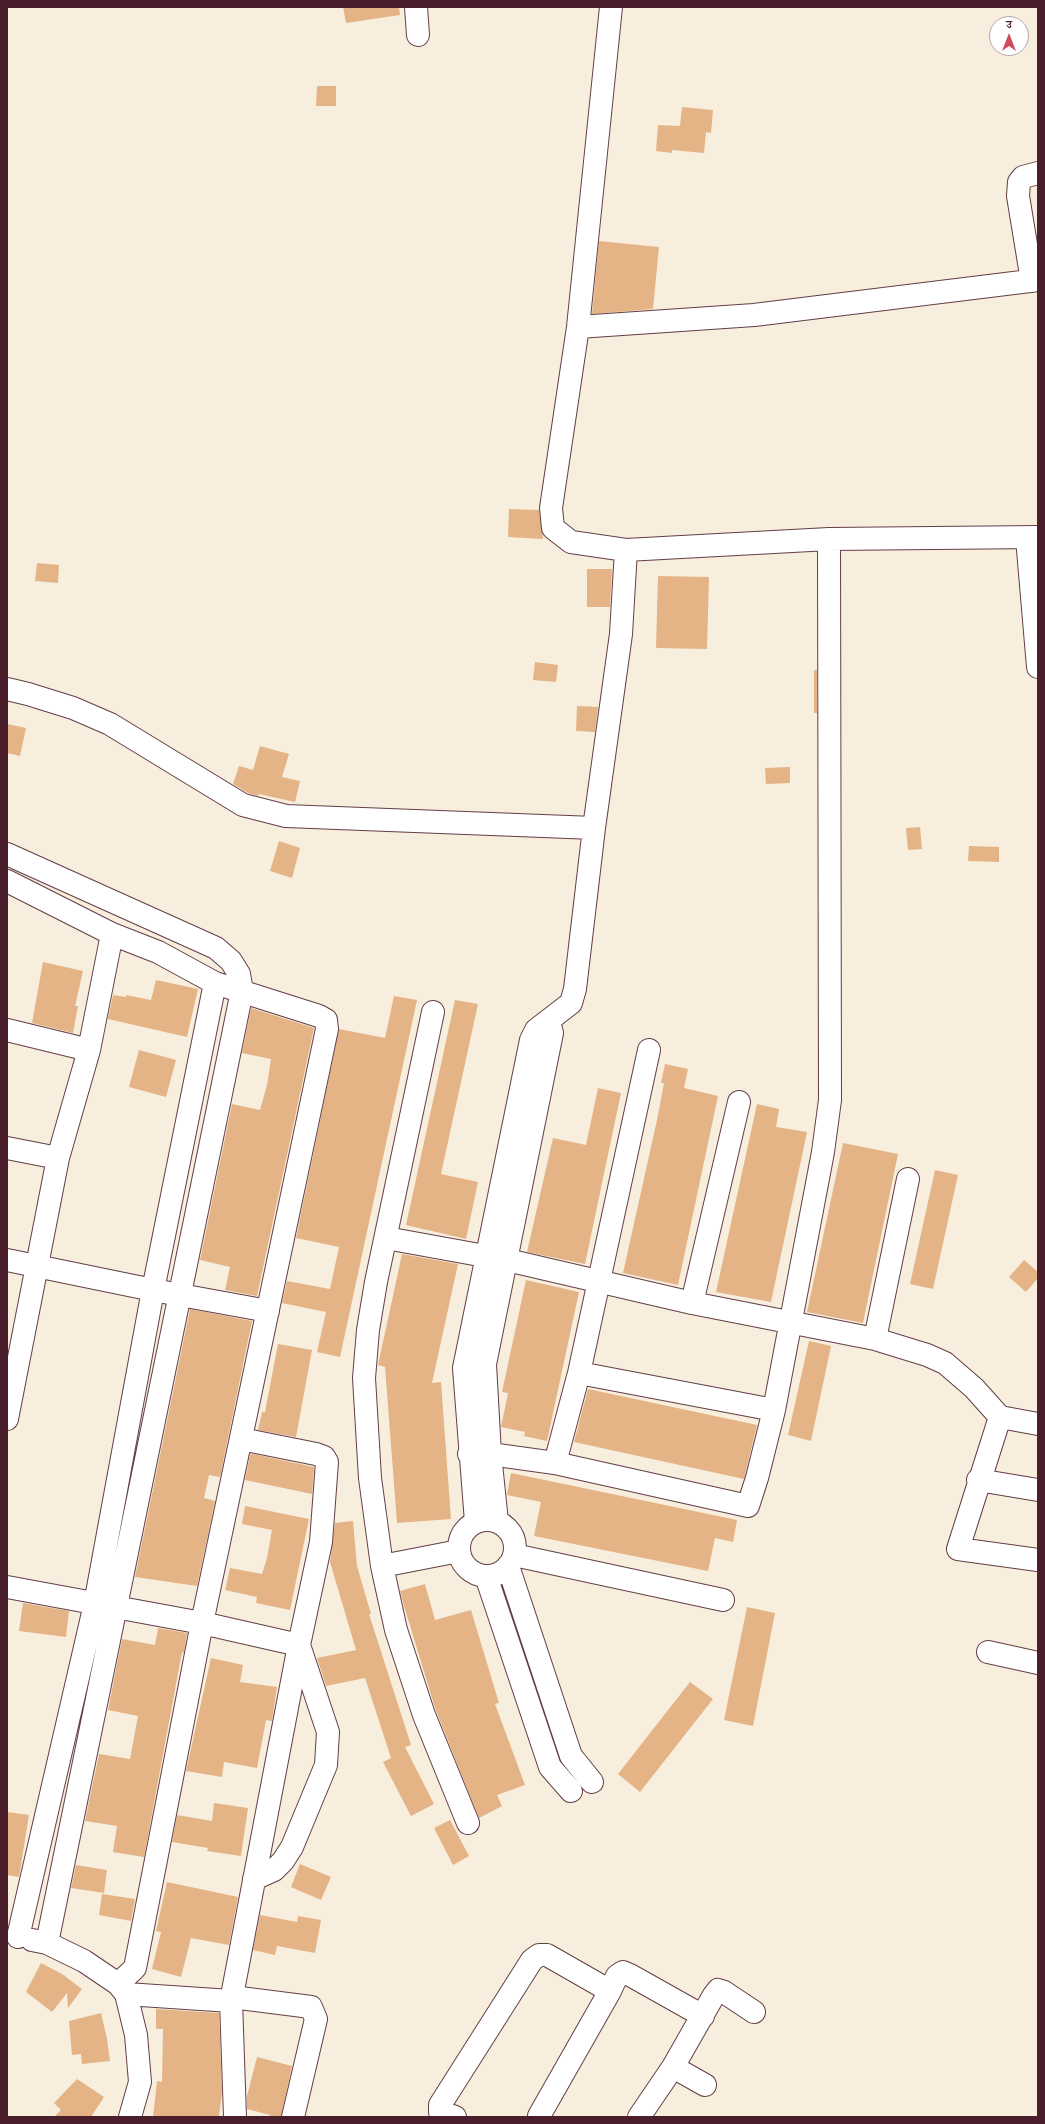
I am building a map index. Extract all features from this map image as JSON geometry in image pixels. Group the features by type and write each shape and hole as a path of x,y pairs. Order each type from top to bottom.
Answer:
{"street":[{"path":"416,7 418,35"},
{"path":"611,7 578,327 551,508 553,528 571,542 626,550 829,539 1033,538 1038,667"},
{"path":"578,327 754,315 1035,281 1018,196 1019,182 1023,177 1038,173"},
{"path":"479,1454 555,1463 748,1506 757,1478 774,1410 789,1322 822,1159 830,1100 829,539"},
{"path":"486,1522 479,1454 464,1368 496,1258 527,1056 536,1030 549,1022 571,1003 575,989 594,828 621,634 626,550"},
{"path":"7,689 73,708 110,724 243,805 286,816 594,828"},
{"path":"47,1942 242,991 238,974 231,961 216,948 10,855 7,880 112,934 158,952 215,983 242,991 319,1016 326,1020 327,1029 202,1623 135,1968 122,1989 136,2035 140,2082 130,2117"},
{"path":"7,1419 58,1158 89,1050 112,934"},
{"path":"215,983 152,1290 95,1604 12,1938 47,1942 84,1961 122,1989 311,2007 316,2019 293,2117"},
{"path":"433,1012 368,1330 364,1378 370,1478 382,1566 396,1630 424,1715 468,1823"},
{"path":"7,1030 89,1050"},
{"path":"555,1463 579,1373 600,1281 649,1050"},
{"path":"692,1303 739,1102"},
{"path":"7,1148 58,1158"},
{"path":"875,1339 908,1179"},
{"path":"386,1238 496,1258 692,1303 875,1339 927,1355 945,1363 974,1388 1000,1417 1038,1424"},
{"path":"7,1260 152,1290 268,1311"},
{"path":"579,1373 774,1410"},
{"path":"1000,1417 978,1480 958,1549 1038,1560"},
{"path":"235,2117 232,1999 299,1645 322,1542 327,1462 324,1457 316,1454 241,1439"},
{"path":"978,1480 1038,1490"},
{"path":"486,1522 506,1527 512,1535 515,1545 511,1560 499,1573 486,1576 473,1572 463,1563 459,1551 462,1534 468,1527 486,1522"},
{"path":"382,1566 459,1551"},
{"path":"511,1560 723,1600"},
{"path":"511,1560 571,1756 592,1782"},
{"path":"486,1576 550,1767 571,1791"},
{"path":"7,1587 202,1623 299,1645"},
{"path":"254,1878 274,1870 283,1861 292,1847 326,1765 328,1732 299,1645"},
{"path":"988,1652 1038,1662"},
{"path":"455,2117 440,2112 440,2105 532,1960 539,1955 547,1955 610,1991"},
{"path":"540,2117 617,1976 623,1972 703,2016"},
{"path":"639,2117 673,2067 718,1990 724,1992 754,2012"},
{"path":"673,2067 706,2085"}],"building":[{"path":"343,7 399,7 400,15 346,23"},
{"path":"317,86 336,86 336,106 316,106"},
{"path":"682,107 713,110 711,133 706,132 704,153 672,150 672,153 656,151 658,125 680,126"},
{"path":"599,241 659,247 653,309 592,314"},
{"path":"509,509 539,510 543,539 508,537"},
{"path":"37,563 59,565 58,583 35,581"},
{"path":"587,569 612,569 610,607 587,607"},
{"path":"658,576 709,577 707,649 656,648"},
{"path":"535,662 558,665 556,682 533,680"},
{"path":"814,670 817,670 817,713 814,713"},
{"path":"577,706 598,707 595,732 576,731"},
{"path":"7,724 26,728 20,756 7,753"},
{"path":"260,746 289,754 282,777 300,781 295,802 259,794 258,796 248,793 233,784 239,766 253,770"},
{"path":"790,767 790,783 766,784 765,768"},
{"path":"920,827 922,849 908,850 906,828"},
{"path":"279,841 300,848 292,878 270,871"},
{"path":"969,846 999,847 999,862 968,861"},
{"path":"43,962 83,971 75,1006 78,1006 73,1033 32,1023"},
{"path":"156,980 198,989 187,1037 108,1019 113,995 126,997 126,995 151,1000"},
{"path":"394,996 417,1000 340,1357 317,1352 326,1312 282,1303 287,1281 330,1289 339,1247 296,1238 339,1029 385,1038"},
{"path":"455,1000 478,1004 441,1174 478,1182 466,1239 406,1225"},
{"path":"251,1008 314,1028 257,1296 225,1290 230,1267 200,1260 232,1104 260,1110 267,1085 271,1059 242,1053"},
{"path":"139,1050 176,1060 166,1097 129,1087"},
{"path":"665,1064 688,1069 684,1088 718,1096 678,1285 623,1273 657,1120 664,1083 661,1083"},
{"path":"598,1088 621,1093 585,1264 527,1252 553,1138 586,1145"},
{"path":"757,1104 779,1109 776,1127 807,1132 771,1302 716,1292"},
{"path":"843,1143 898,1154 863,1323 807,1312"},
{"path":"935,1170 958,1175 933,1289 910,1284"},
{"path":"402,1254 458,1264 432,1383 441,1382 451,1519 397,1523 385,1367 378,1365"},
{"path":"1024,1260 1038,1272 1038,1278 1026,1292 1009,1277"},
{"path":"526,1280 579,1292 547,1441 524,1436 525,1432 501,1427 508,1393 502,1392"},
{"path":"190,1309 252,1321 220,1477 209,1475 204,1498 215,1501 197,1586 135,1577"},
{"path":"809,1341 831,1346 811,1441 788,1435"},
{"path":"278,1344 312,1350 296,1437 258,1430 262,1412 265,1412"},
{"path":"588,1389 757,1425 744,1479 574,1442"},
{"path":"253,1454 314,1467 312,1494 245,1480 250,1455"},
{"path":"511,1473 737,1520 733,1542 715,1538 708,1571 534,1536 541,1502 507,1495"},
{"path":"245,1506 309,1519 290,1610 256,1603 257,1597 225,1590 230,1568 262,1574 267,1558 272,1530 242,1524"},
{"path":"353,1521 357,1566 371,1614 369,1614 411,1745 405,1747 434,1804 411,1816 383,1762 391,1758 365,1678 326,1686 317,1658 356,1650 330,1562 335,1523"},
{"path":"425,1584 435,1620 471,1610 499,1703 495,1704 525,1785 497,1795 502,1806 479,1818 436,1711 400,1591"},
{"path":"23,1603 69,1611 66,1637 19,1631"},
{"path":"747,1607 775,1613 753,1726 724,1720"},
{"path":"158,1628 187,1633 184,1653 182,1652 144,1857 113,1852 117,1826 85,1821 99,1754 130,1759 138,1716 108,1710 122,1639 155,1645"},
{"path":"211,1658 243,1665 240,1682 277,1687 272,1721 266,1720 257,1768 224,1762 222,1777 186,1771"},
{"path":"690,1682 713,1699 640,1792 618,1774"},
{"path":"214,1803 248,1808 241,1856 207,1851 208,1848 172,1842 177,1815 212,1821"},
{"path":"7,1812 29,1815 19,1877 7,1875"},
{"path":"450,1820 469,1856 453,1865 434,1828"},
{"path":"300,1864 331,1877 321,1900 291,1887"},
{"path":"76,1865 107,1870 104,1893 71,1888"},
{"path":"167,1882 238,1897 229,1945 191,1938 181,1977 152,1969 161,1932 156,1931"},
{"path":"102,1894 135,1899 131,1921 99,1915"},
{"path":"260,1915 297,1922 298,1916 321,1920 315,1953 277,1946 275,1955 253,1950"},
{"path":"41,1963 62,1974 82,1989 68,2008 67,1993 52,2012 26,1992"},
{"path":"156,2009 219,2013 222,2092 219,2117 153,2117 157,2081 162,2082 163,2029 156,2029"},
{"path":"101,2013 110,2061 82,2064 81,2054 72,2055 69,2021"},
{"path":"257,2057 292,2066 281,2117 270,2117 270,2115 247,2109 247,2096"},
{"path":"77,2079 104,2097 91,2117 54,2117 61,2110 54,2103"}]}
